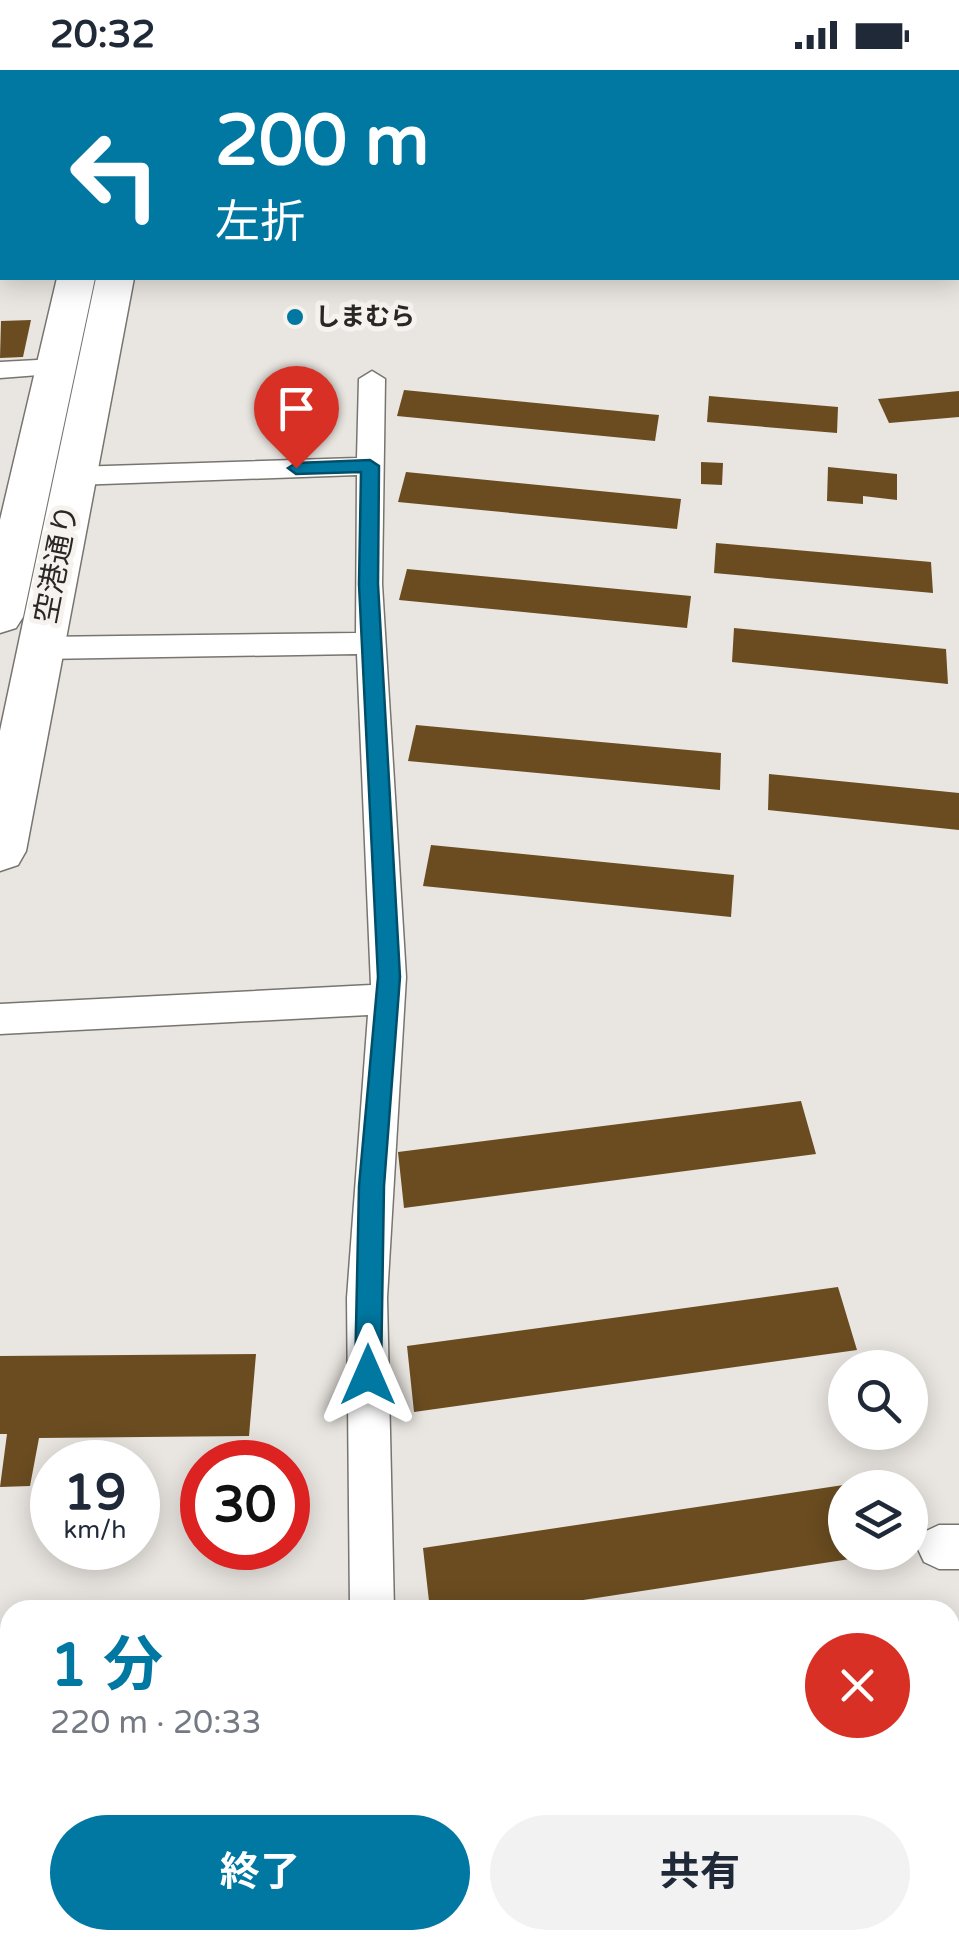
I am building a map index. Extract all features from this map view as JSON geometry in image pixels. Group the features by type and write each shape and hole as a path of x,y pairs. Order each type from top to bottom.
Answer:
{"highway":[{"name":"空港通り","path":"0,617 76,280"},
{"name":"空港通り","path":"0,851 115,280"}],"street":[{"path":"0,370 56,368"},
{"path":"372,380 368,584 387,999 372,1186 368,1298 372,1600"},
{"path":"75,476 370,466"},
{"path":"40,648 373,643"},
{"path":"0,1019 387,999"}],"building":[{"path":"31,320 23,357 0,358 1,321"},
{"path":"404,390 659,415 655,441 397,416"},
{"path":"959,391 959,417 889,423 878,399"},
{"path":"709,396 838,407 837,433 707,422"},
{"path":"701,462 723,463 722,485 701,484"},
{"path":"828,467 897,474 897,500 863,496 863,504 827,501"},
{"path":"406,472 681,499 677,529 398,502"},
{"path":"716,543 931,562 933,593 714,573"},
{"path":"407,569 691,596 687,628 399,600"},
{"path":"734,628 946,649 948,684 732,662"},
{"path":"416,725 721,753 720,790 408,761"},
{"path":"769,774 959,793 959,830 768,810"},
{"path":"431,845 734,875 731,917 423,886"},
{"path":"801,1101 816,1154 404,1208 398,1152"},
{"path":"838,1287 857,1350 828,1350 828,1354 414,1412 407,1346"},
{"path":"256,1354 249,1436 39,1438 30,1440 30,1486 0,1487 7,1434 0,1434 0,1356"},
{"path":"828,1487 828,1562 583,1600 429,1600 423,1548"}],"place":[{"name":"しまむら","path":"295,317"}],"route":[{"path":"296,468 370,466 368,584 389,977 372,1186 368,1375"}]}
